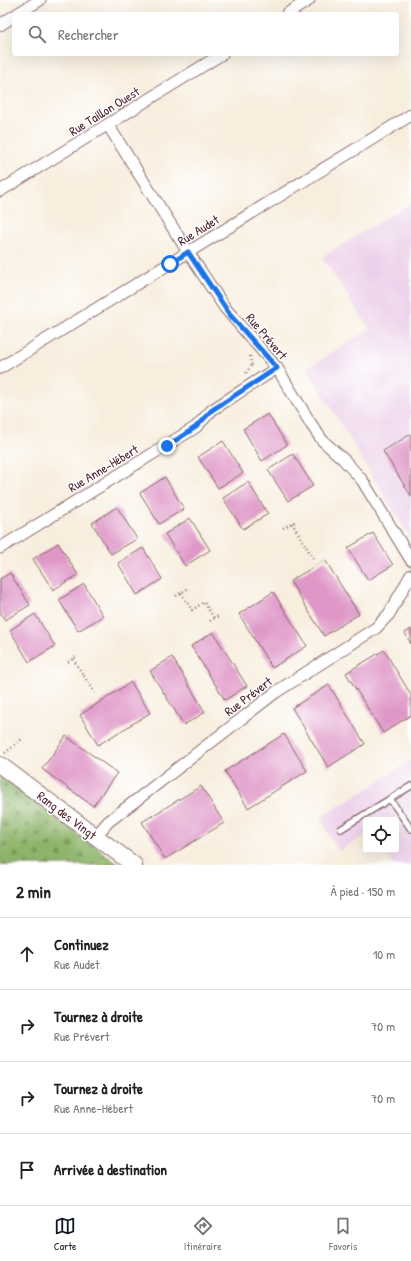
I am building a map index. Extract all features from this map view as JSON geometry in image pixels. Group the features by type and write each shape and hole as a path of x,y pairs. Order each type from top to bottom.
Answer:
{"street":[{"path":"20,12 40,0"},
{"path":"289,12 296,3 309,0"},
{"path":"0,25 12,17"},
{"name":"Rue Taillon Ouest","path":"0,191 219,56"},
{"name":"Rue Audet","path":"0,368 411,115"},
{"name":"Rue Prévert","path":"108,125 188,252 230,315 277,368 319,436 353,469 362,480 411,560"},
{"name":"Rue Anne-Hébert","path":"0,548 196,427 212,410 277,368"},
{"name":"Rue Prévert","path":"96,836 108,822 276,692 376,628 389,614 411,575"},
{"name":"Rang des Vingt","path":"0,765 134,865"}],"lane":[{"path":"341,830 411,786"},
{"path":"390,800 411,829"}],"path":[{"path":"283,528 296,521"},
{"path":"292,523 313,558"},
{"path":"176,596 186,589"},
{"path":"181,592 192,610 204,602 214,618"},
{"path":"210,621 220,614"},
{"path":"68,662 78,656"},
{"path":"73,659 95,693"},
{"path":"0,758 23,738"}],"shaded area":[{"path":"411,203 411,539 307,368 370,329 322,257"},
{"path":"411,760 411,865 394,865 385,853 399,853 399,817 363,817 363,837 339,851 320,818"}],"green space":[{"path":"0,776 119,865 0,865"}],"building":[{"path":"268,414 287,445 262,461 243,429"},
{"path":"411,434 411,496 383,451"},
{"path":"223,441 243,473 218,488 198,457"},
{"path":"293,454 313,486 288,501 268,470"},
{"path":"165,477 184,509 159,524 140,493"},
{"path":"248,482 268,514 243,529 223,498"},
{"path":"117,507 137,539 111,554 92,523"},
{"path":"190,518 210,550 185,566 165,534"},
{"path":"373,533 393,565 368,580 348,548"},
{"path":"58,543 78,575 53,590 33,559"},
{"path":"143,548 162,579 137,595 118,563"},
{"path":"325,560 359,614 324,636 290,581"},
{"path":"10,573 30,605 5,620 0,612 0,579"},
{"path":"84,584 103,616 78,631 59,600"},
{"path":"273,592 307,646 272,668 239,614"},
{"path":"35,614 55,646 29,662 10,630"},
{"path":"411,629 411,644 405,633"},
{"path":"213,632 247,686 225,700 191,646"},
{"path":"384,650 411,695 411,715 383,733 346,673"},
{"path":"172,657 205,712 184,725 150,671"},
{"path":"131,682 150,713 98,745 80,715"},
{"path":"329,685 365,744 328,767 292,708"},
{"path":"284,734 307,771 248,808 225,771"},
{"path":"66,736 117,773 93,806 42,769"},
{"path":"201,786 224,823 165,859 142,822"}],"route":[{"path":"167,446 196,427 212,410 277,368 230,315 188,252 170,264"}]}
